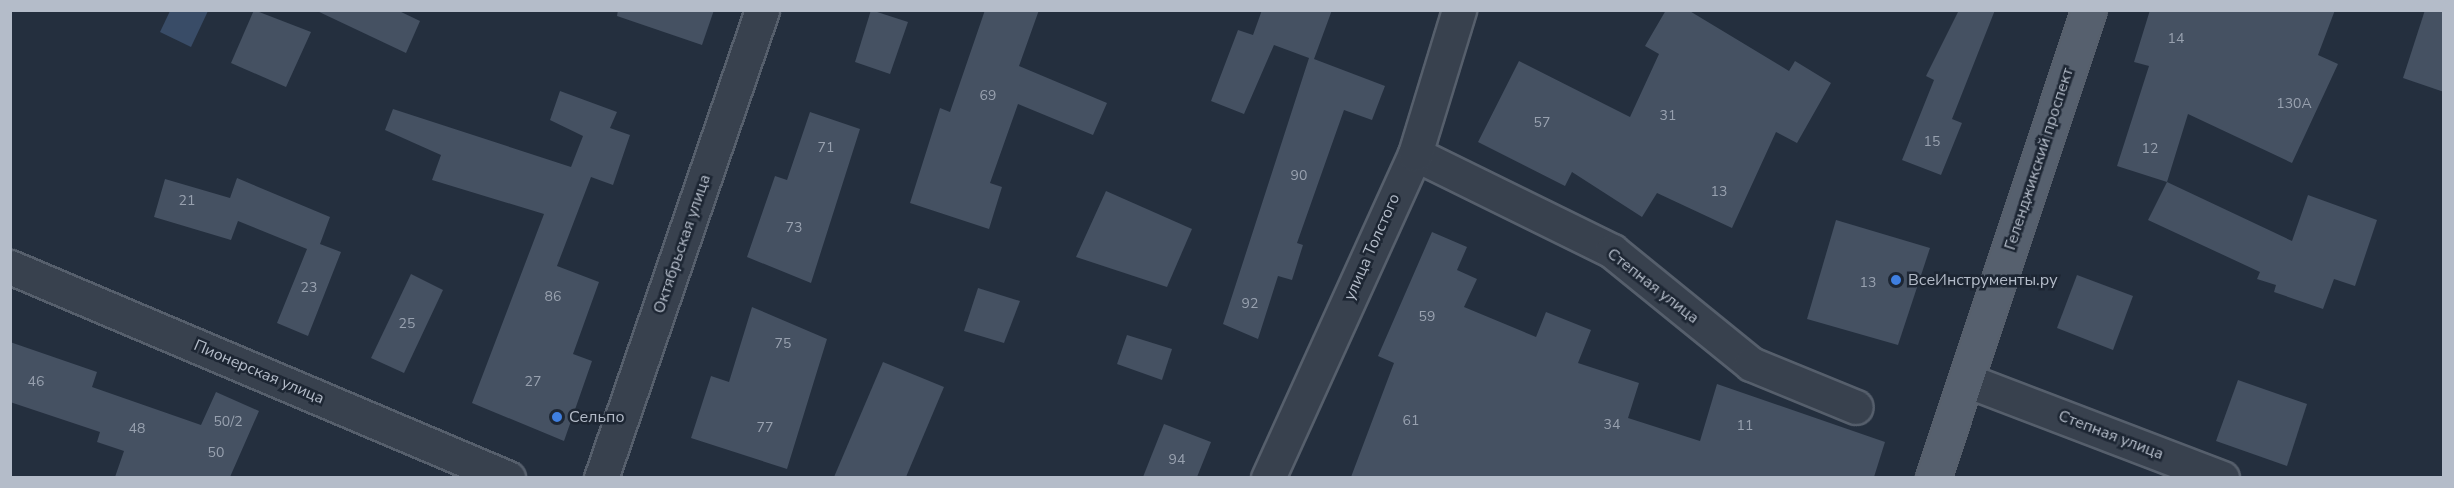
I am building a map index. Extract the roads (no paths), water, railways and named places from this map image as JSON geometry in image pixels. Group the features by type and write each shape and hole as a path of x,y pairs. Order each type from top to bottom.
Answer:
{"main road":[{"name":"Геленджикский проспект","path":"1933,477 2089,10"}],"street":[{"name":"Октябрьская улица","path":"601,477 762,10"},
{"name":"улица Толстого","path":"1268,477 1414,154 1459,10"},
{"name":"Степная улица","path":"1414,154 1612,251 1751,364 1856,407"},
{"name":"Пионерская улица","path":"10,267 508,477"},
{"name":"Степная улица","path":"1966,380 2222,477"}],"water":[{"path":"170,11 208,11 191,47 160,32"}],"place":[{"name":"ВсеИнструменты.ру","path":"1896,280"},
{"name":"Сельпо","path":"557,417"}]}
